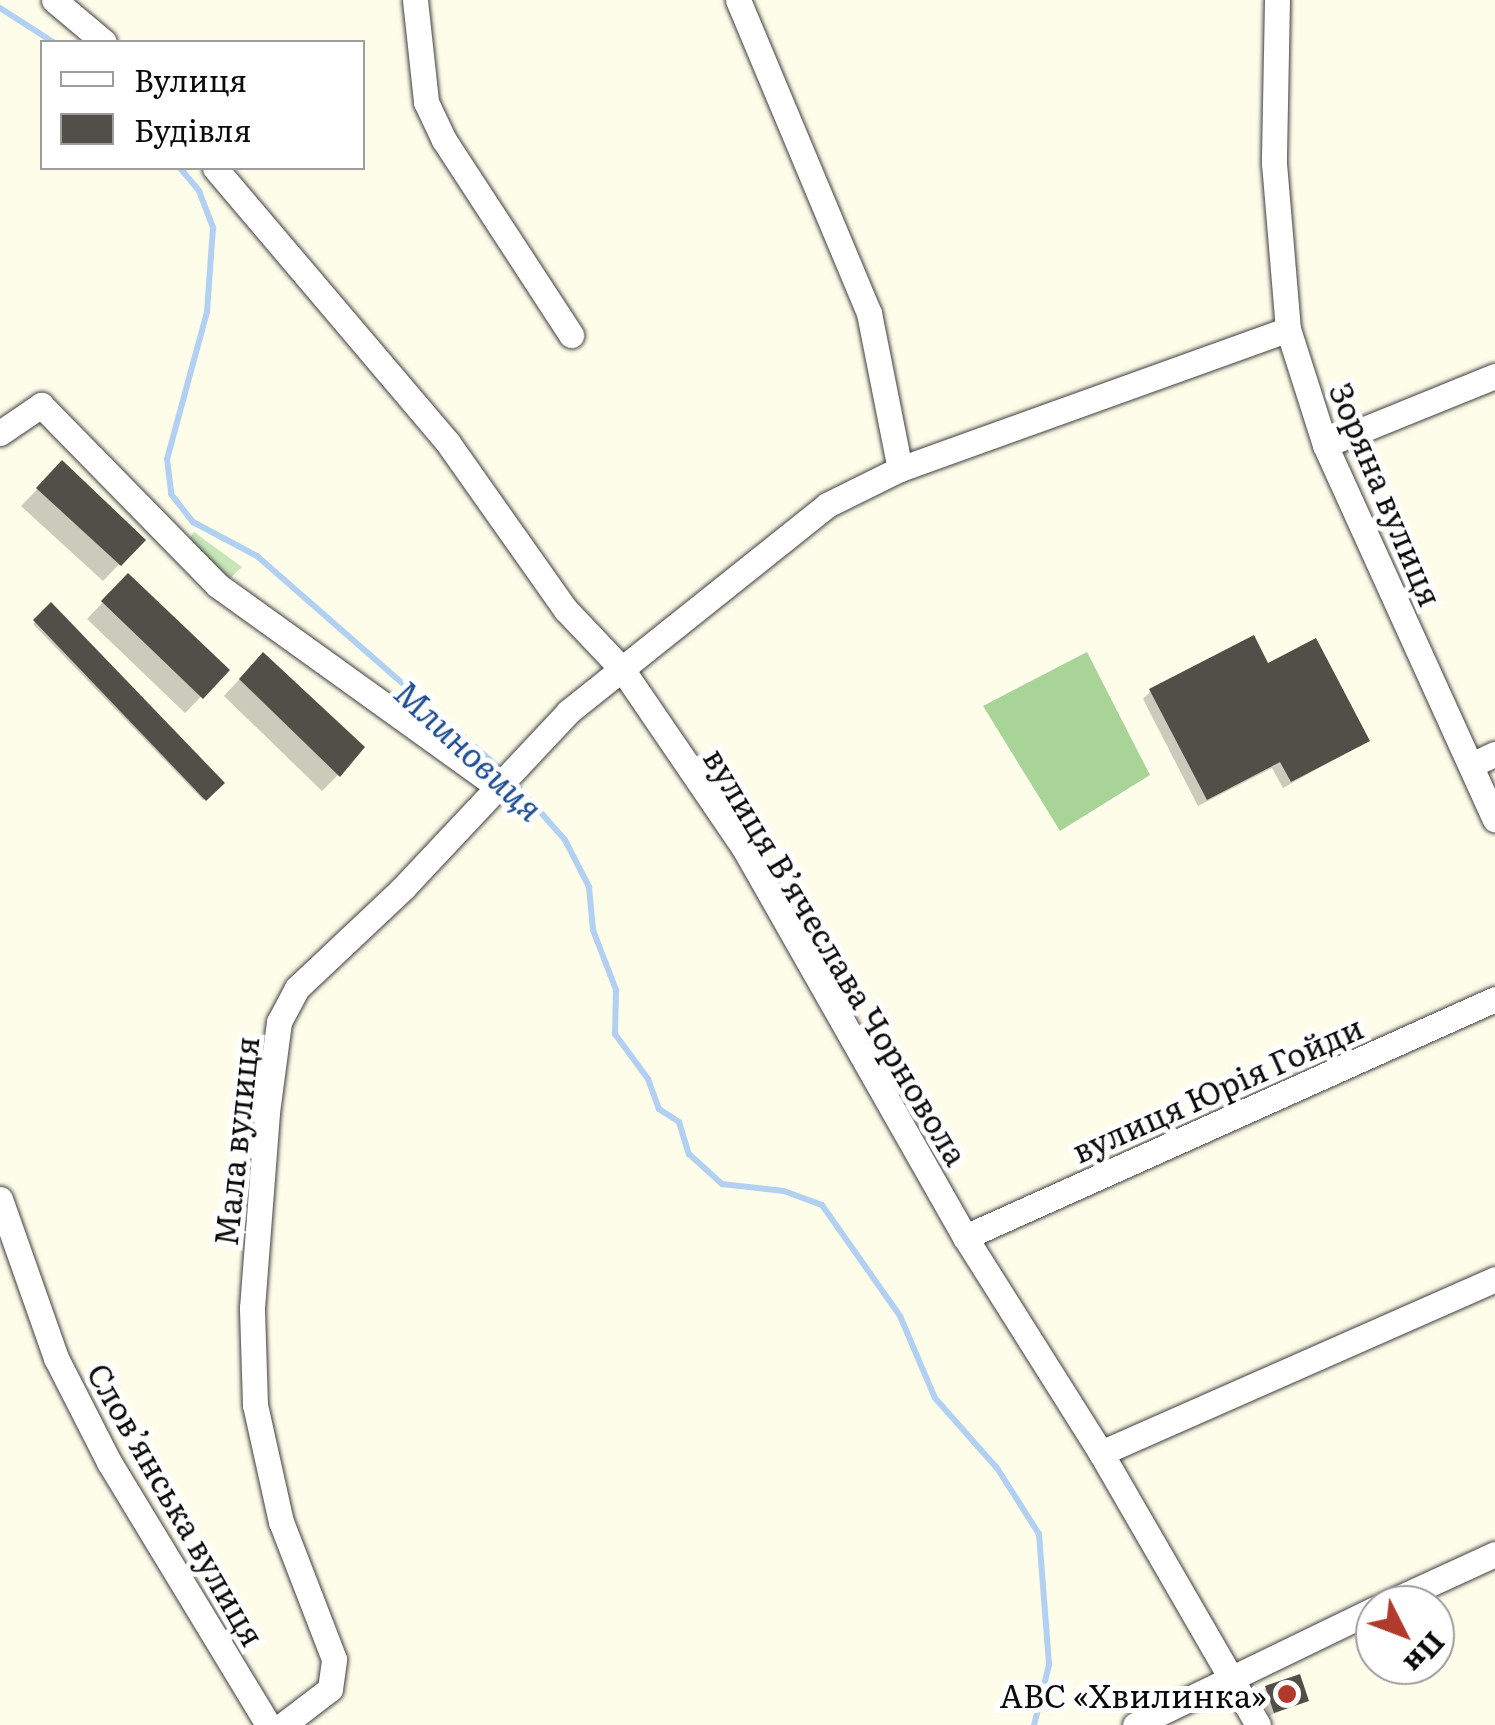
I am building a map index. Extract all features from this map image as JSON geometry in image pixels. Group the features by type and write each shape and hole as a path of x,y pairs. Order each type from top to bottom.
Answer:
{"street":[{"path":"54,0 102,40"},
{"path":"415,0 426,102 571,334"},
{"path":"738,0 869,314 900,469"},
{"name":"Зоряна вулиця","path":"1277,0 1274,163 1288,329 1325,445 1495,819"},
{"name":"вулиця Вʼячеслава Чорновола","path":"217,170 436,429 566,610 622,669 744,848 965,1237 1101,1453 1258,1725"},
{"name":"Мала вулиця","path":"283,1725 330,1689 334,1659 281,1522 256,1405 252,1308 279,1022 296,988 522,760 622,669 826,505 900,469 1288,329"},
{"path":"1325,445 1495,376"},
{"path":"0,432 41,405 218,585 498,787"},
{"path":"1471,765 1495,754"},
{"name":"вулиця Юрія Гойди","path":"965,1237 1495,999"},
{"name":"Словʼянська вулиця","path":"0,1198 11,1279 109,1462 268,1725"},
{"path":"1101,1453 1495,1279"},
{"path":"1428,1585 1495,1554"},
{"path":"1135,1725 1355,1619"}],"green space":[{"path":"194,532 242,567 227,581 187,541"},
{"path":"1087,652 1150,775 1060,831 983,706"}],"building":[{"path":"62,460 146,540 121,566 36,488"},
{"path":"128,573 230,670 203,699 101,601"},
{"path":"51,602 225,783 206,801 33,620"},
{"path":"1254,635 1268,663 1316,638 1370,741 1291,782 1280,762 1207,800 1149,689"},
{"path":"263,652 365,747 340,777 239,679"},
{"name":"АВС «Хвилинка»","path":"1300,1674 1309,1701 1274,1713 1265,1686"}],"waterway":[{"name":"Млиновиця","path":"0,8 50,40"},
{"name":"Млиновиця","path":"182,170 199,191 213,228 207,312 167,459 171,494 193,522 257,556 505,773"},
{"name":"Млиновиця","path":"514,782 565,840 589,887 593,930 616,990 615,1034 648,1079 659,1109 679,1122 689,1154 722,1184 784,1191 822,1205 900,1316 935,1398 997,1468 1039,1534 1049,1665 1034,1725"}],"place":[{"name":"АВС «Хвилинка»","path":"1287,1694"}]}
